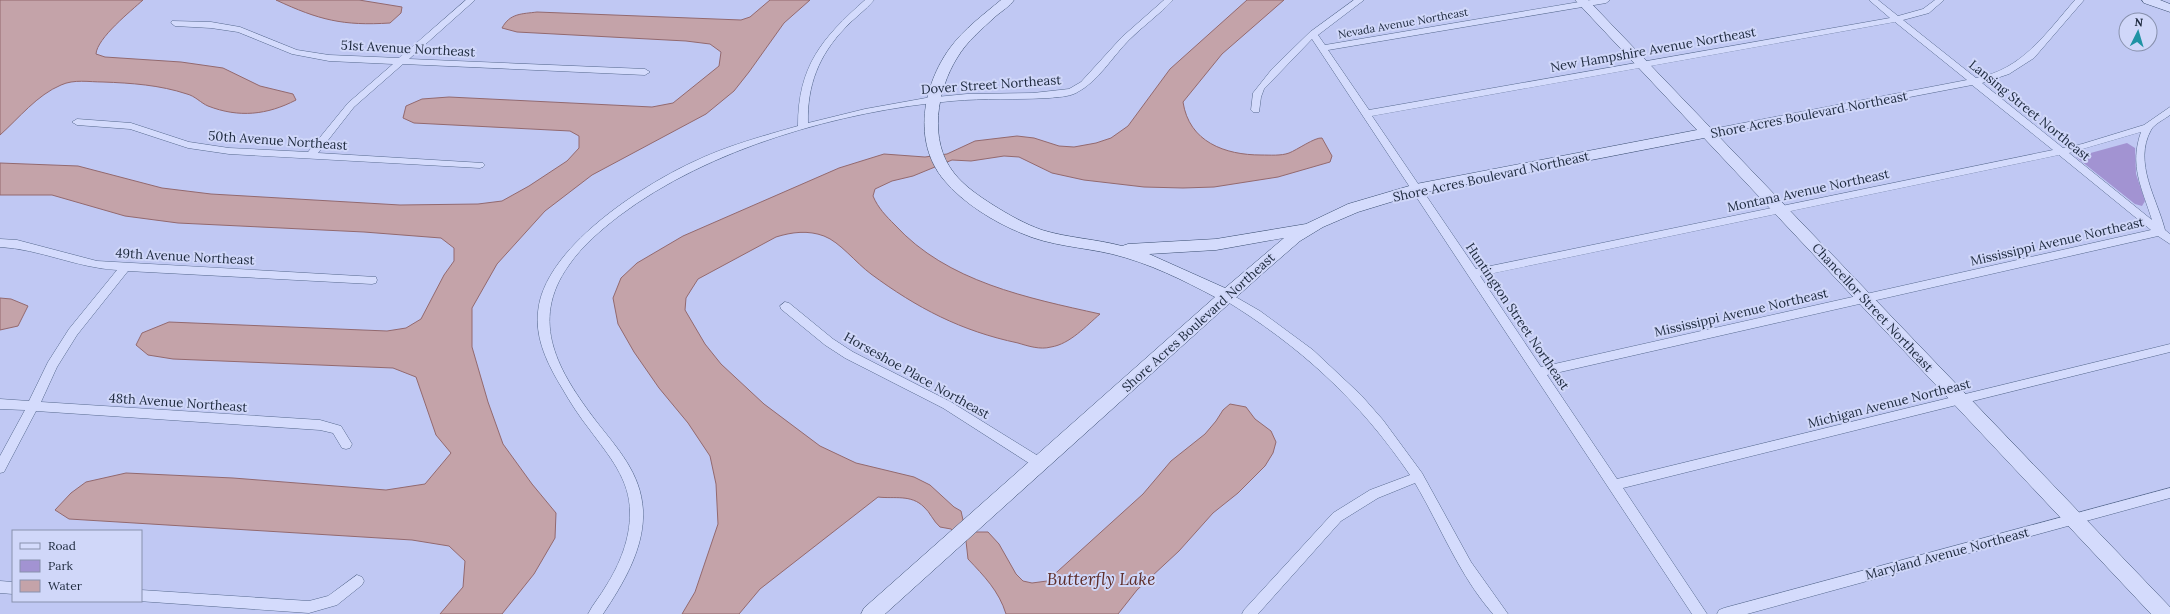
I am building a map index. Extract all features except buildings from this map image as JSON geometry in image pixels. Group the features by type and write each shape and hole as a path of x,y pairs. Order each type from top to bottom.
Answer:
{"street":[{"path":"310,156 351,105 471,0"},
{"path":"803,127 802,113 805,86 817,56 836,31 870,0"},
{"path":"1008,0 969,35 950,58 938,85 933,100 932,129 935,150 943,169 963,190 982,205 1028,230 1070,241 1114,249 1176,271 1227,296 1279,328 1321,362 1368,411 1418,477 1476,582 1501,614"},
{"name":"Dover Street Northeast","path":"595,614 617,581 624,567 634,531 637,511 635,496 629,475 622,461 594,426 571,393 552,357 543,330 544,305 548,291 556,277 582,244 630,203 675,176 697,165 749,144 803,127 861,112 933,100 999,95 1063,93 1078,89 1125,39 1169,0"},
{"path":"1256,110 1255,98 1259,88 1313,34 1334,17 1360,0"},
{"name":"Nevada Avenue Northeast","path":"1322,48 1583,2 1606,0"},
{"name":"Lansing Street Northeast","path":"1873,0 2170,240"},
{"name":"New Hampshire Avenue Northeast","path":"1366,114 1897,19 1926,11 1940,0"},
{"name":"Shore Acres Boulevard Northeast","path":"871,614 1227,296 1295,237 1318,224 1353,208 1416,189 1975,82 2006,72 2031,56 2080,0"},
{"path":"2148,0 2170,8"},
{"name":"Chancellor Street Northeast","path":"1583,2 2164,614"},
{"name":"51st Avenue Northeast","path":"175,24 211,25 240,30 255,34 284,48 308,55 400,61 645,72"},
{"name":"Huntington Street Northeast","path":"1313,34 1700,614"},
{"name":"Montana Avenue Northeast","path":"1472,274 2061,152 2108,140 2147,127 2170,110"},
{"name":"50th Avenue Northeast","path":"77,122 131,126 188,145 207,148 310,156 480,164"},
{"path":"2147,127 2140,150 2142,174 2157,216 2160,232"},
{"path":"1114,249 1186,248 1225,244 1287,232 1318,224"},
{"name":"Mississippi Avenue Northeast","path":"1538,372 2160,232"},
{"name":"49th Avenue Northeast","path":"0,243 17,244 97,265 372,280"},
{"path":"0,468 33,406 52,365 73,332 125,267"},
{"name":"Horseshoe Place Northeast","path":"785,306 829,342 849,355 947,405 1039,463"},
{"name":"Michigan Avenue Northeast","path":"1614,485 2170,348"},
{"name":"48th Avenue Northeast","path":"0,404 320,425 337,429 346,444"},
{"path":"1249,614 1337,517 1374,494 1418,477"},
{"name":"Maryland Avenue Northeast","path":"1724,614 2170,493"},
{"path":"142,596 309,607 332,601 357,581"},
{"path":"0,587 12,588"}],"green space":[{"path":"2127,143 2135,148 2136,174 2145,201 2142,206 2135,204 2076,157"}],"water":[{"path":"0,0 143,0 108,33 102,40 96,54 105,57 181,62 223,68 260,86 293,94 296,100 264,112 242,113 219,110 205,105 190,95 156,87 114,82 71,82 52,89 29,107 0,135"},
{"path":"276,0 359,0 402,7 401,13 390,23 373,24 345,22 319,17"},
{"path":"770,0 810,0 784,23 734,91 706,114 592,175 545,211 497,264 472,308 472,347 488,402 503,444 532,484 556,513 555,538 534,574 502,614 440,614 463,587 465,561 449,546 412,540 69,519 55,510 71,493 86,482 126,473 233,478 386,490 425,484 451,453 436,435 416,377 393,368 173,359 148,355 136,345 142,333 169,322 387,331 406,328 421,319 444,275 454,261 454,248 441,238 364,232 178,223 125,216 52,195 0,195 0,163 78,166 162,188 211,194 400,205 478,204 502,201 529,186 567,161 579,148 579,136 570,131 414,123 403,118 406,106 422,99 449,97 652,107 673,103 719,66 721,52 710,44 686,41 517,32 502,28 509,19 521,14 537,12 741,20 750,17"},
{"name":"Butterfly Lake","path":"1247,0 1284,0 1222,54 1183,102 1187,116 1193,127 1201,136 1211,144 1222,149 1248,154 1283,155 1322,138 1332,156 1330,162 1278,177 1214,187 1183,188 1144,187 1084,180 1052,173 1019,157 1004,156 971,161 952,160 913,176 892,181 875,189 873,196 885,215 916,245 939,261 990,285 1017,294 1100,314 1077,334 1065,342 1047,348 1034,347 977,332 940,317 905,297 871,274 830,239 818,234 806,232 776,237 698,279 686,298 685,310 705,344 721,364 764,404 820,446 856,463 914,477 930,485 954,507 961,511 963,520 976,532 988,532 999,544 1016,574 1023,581 1032,583 1047,581 1143,494 1171,461 1205,434 1223,410 1230,404 1246,407 1255,419 1271,431 1276,442 1273,453 1265,466 1238,493 1213,513 1179,551 1137,590 1118,614 1006,614 995,591 968,559 966,541 951,529 940,527 926,509 914,500 878,497 760,589 739,614 682,614 695,592 718,524 716,484 710,456 688,423 659,388 634,352 618,324 613,298 621,278 637,263 683,236 839,168 884,154 925,157 947,154 975,141 1017,136 1034,138 1059,146 1074,147 1096,143 1111,138 1128,126 1170,69"},
{"path":"0,298 11,299 28,306 18,326 0,330"}]}
